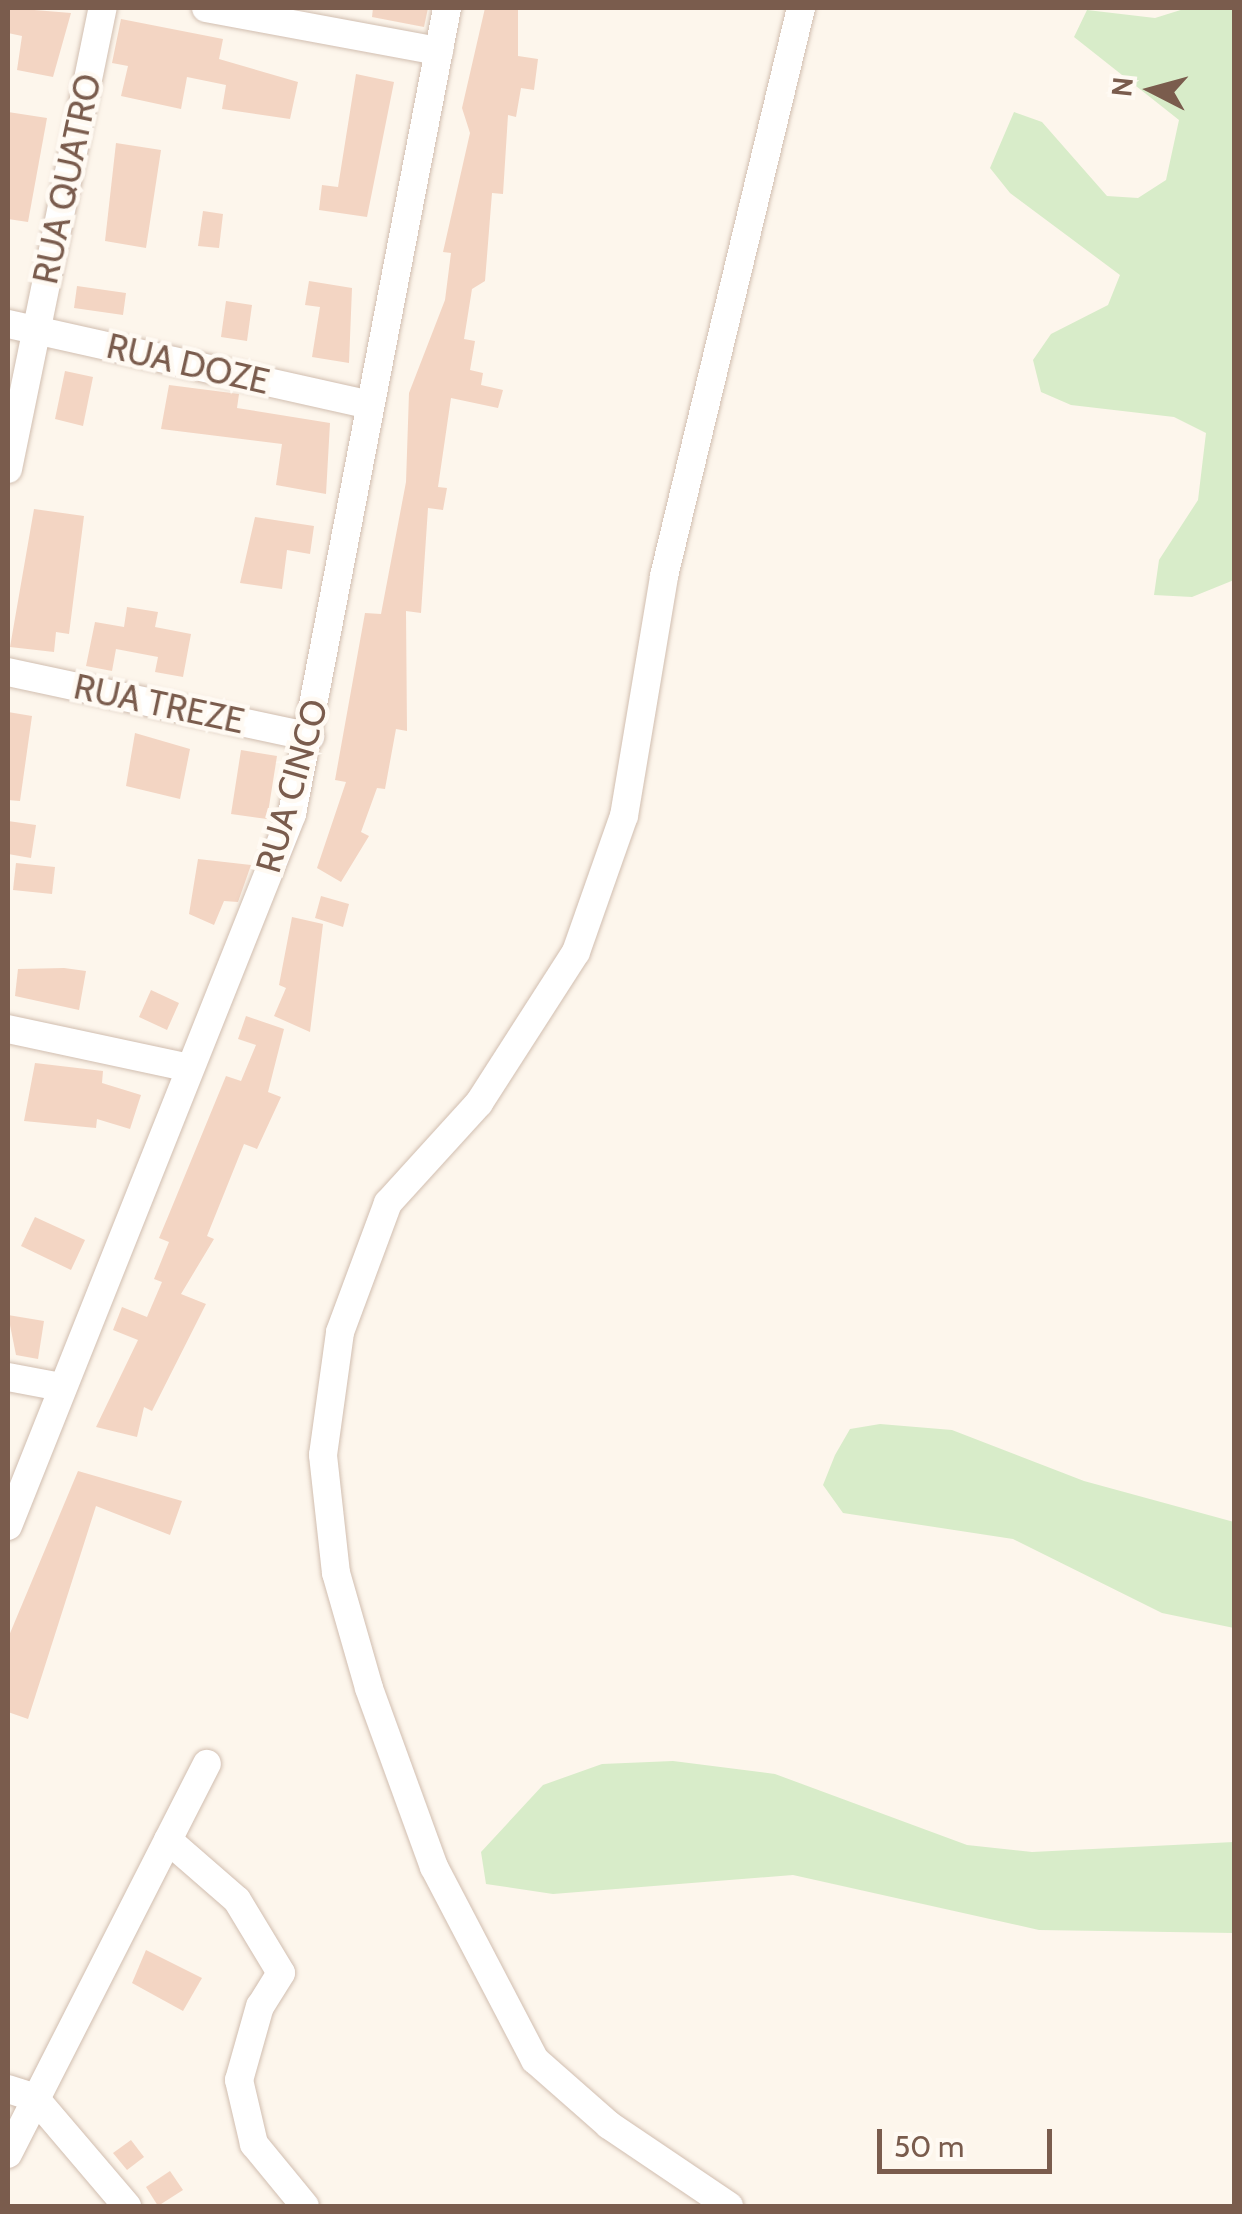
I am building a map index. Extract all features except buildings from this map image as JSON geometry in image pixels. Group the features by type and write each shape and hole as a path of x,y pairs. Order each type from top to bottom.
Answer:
{"street":[{"name":"RUA QUATRO","path":"8,469 21,327 103,8"},
{"path":"206,8 438,51"},
{"name":"RUA CINCO","path":"8,1526 184,1067 278,854 310,737 369,405 447,8"},
{"path":"729,2206 610,2126 535,2060 434,1867 369,1688 336,1573 323,1455 340,1332 374,1232 388,1203 479,1102 576,952 624,816 664,576 801,8"},
{"name":"RUA DOZE","path":"21,327 369,405"},
{"name":"RUA TREZE","path":"8,672 310,737"},
{"path":"8,1029 184,1067"},
{"path":"8,1377 61,1387"},
{"path":"8,2154 207,1764"},
{"path":"168,1840 237,1900 281,1973 260,2006 239,2080 254,2144 305,2206"},
{"path":"8,2089 35,2098 128,2206"}],"green space":[{"path":"1187,8 1234,8 1234,580 1192,597 1154,595 1159,560 1198,500 1206,433 1174,417 1071,405 1041,392 1033,360 1051,334 1108,305 1120,275 1010,193 990,168 1014,112 1042,122 1107,196 1138,198 1166,180 1179,120 1074,37 1087,10 1155,18"},
{"path":"880,1424 952,1430 1084,1481 1234,1522 1234,1628 1162,1613 1013,1539 843,1513 823,1485 835,1455 850,1429"},
{"path":"673,1761 775,1774 967,1845 1032,1852 1234,1842 1234,1933 1039,1930 793,1875 553,1894 486,1884 481,1852 543,1785 602,1764"}]}
